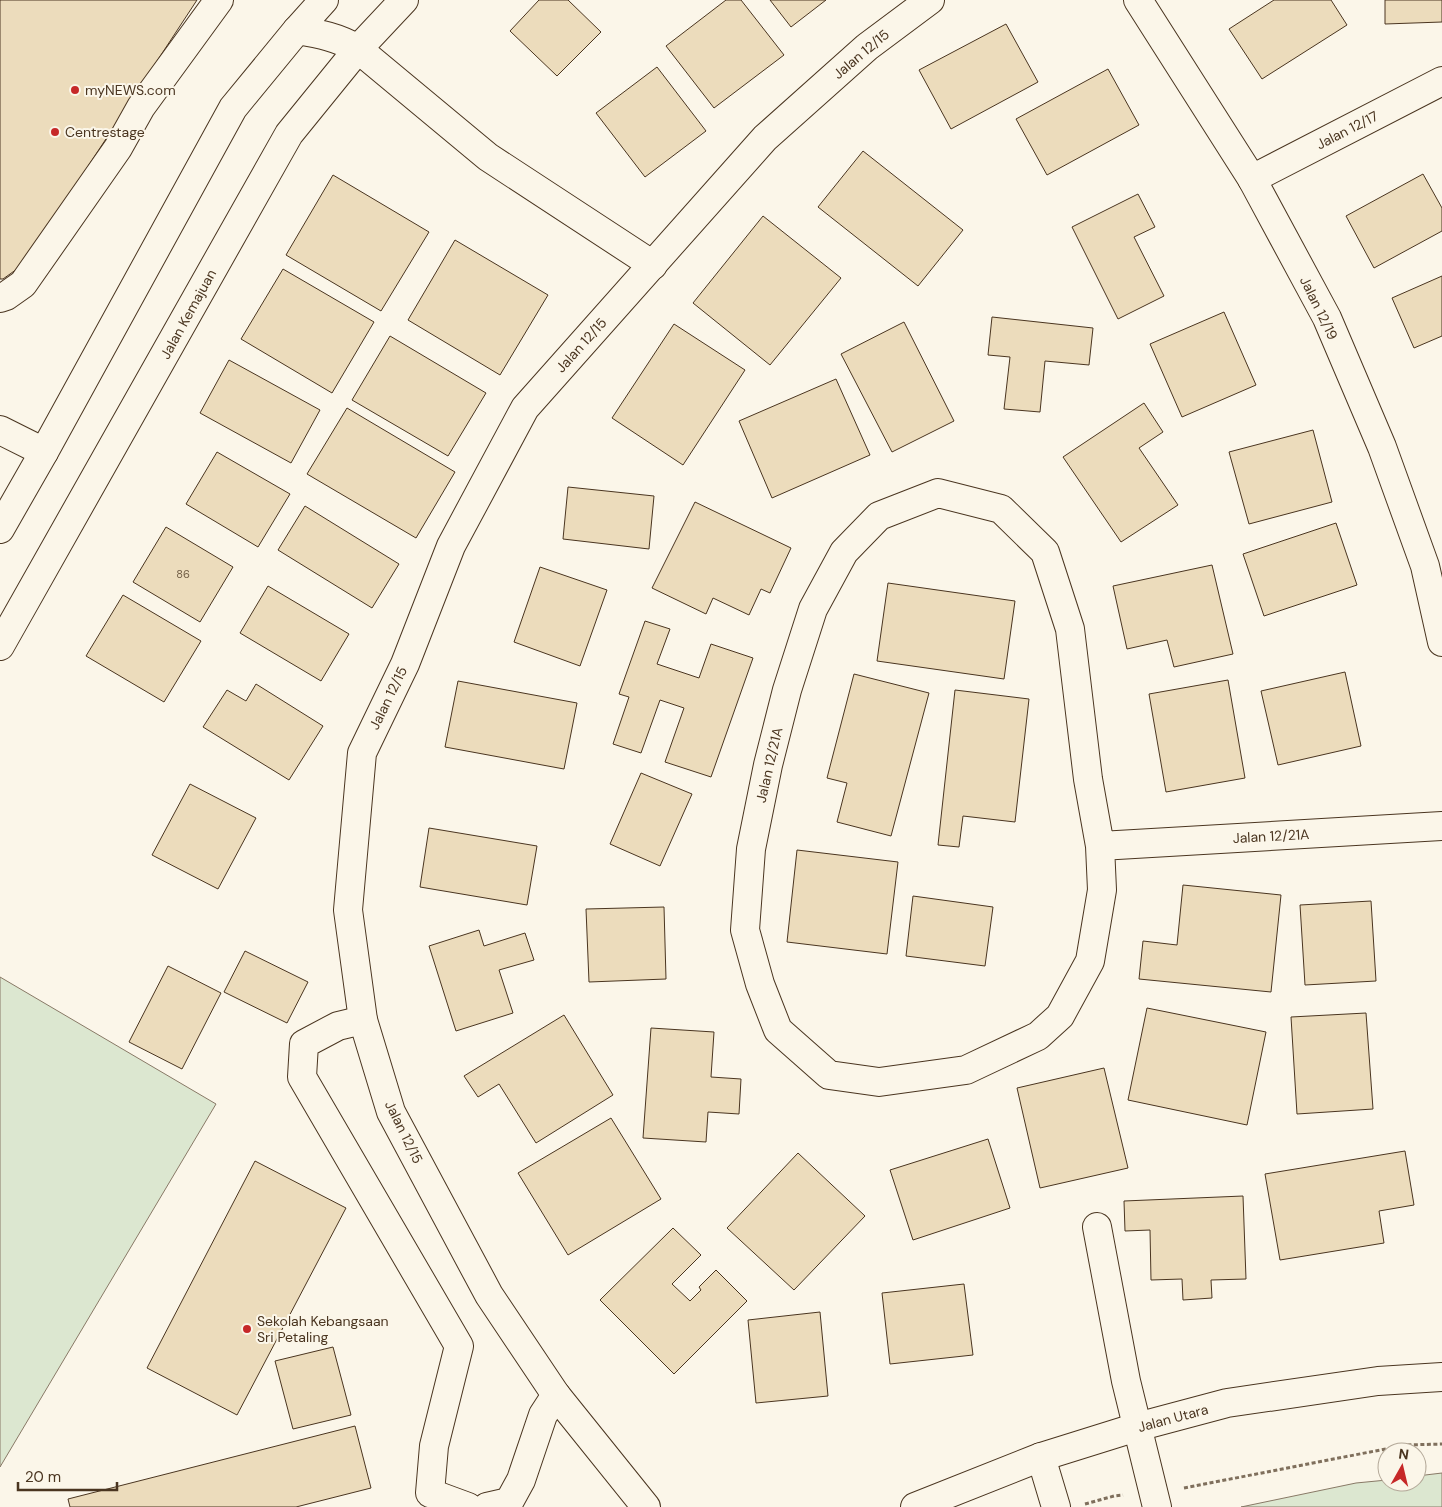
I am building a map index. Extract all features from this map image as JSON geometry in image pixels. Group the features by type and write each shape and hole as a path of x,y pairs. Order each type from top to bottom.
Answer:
{"street":[{"path":"0,298 23,284 28,278 118,148 141,107 219,0"},
{"path":"0,529 233,108 324,0"},
{"name":"Jalan Kemajuan","path":"0,646 289,134 358,48 404,0"},
{"name":"Jalan 12/15","path":"646,1507 556,1394 489,1294 390,1112 363,1020 348,910 362,753 404,664 451,546 525,408 765,138 867,47 930,0"},
{"name":"Jalan 12/19","path":"1138,0 1252,179 1326,318 1382,447 1425,566 1442,642"},
{"path":"297,30 325,34 358,48 488,158 653,265"},
{"name":"Jalan 12/17","path":"1252,179 1442,81"},
{"path":"0,430 44,452"},
{"name":"Jalan 12/21A","path":"938,493 1001,509 1045,552 1070,630 1088,779 1100,846 1102,890 1090,960 1060,1016 1038,1036 966,1070 879,1082 829,1075 778,1030 760,984 745,930 751,849 768,766 787,690 814,609 844,552 879,516 938,493"},
{"name":"Jalan 12/21A","path":"1100,846 1442,826"},
{"path":"363,1020 338,1026 304,1044 302,1077 459,1346 434,1446 430,1493 468,1507"},
{"path":"1097,1227 1119,1349 1156,1499"},
{"name":"Jalan Utara","path":"915,1507 1041,1457 1137,1427 1228,1403 1378,1381 1442,1377"},
{"path":"487,1507 508,1502 521,1480 543,1416 556,1394"},
{"path":"1041,1457 1056,1507"}],"path":[{"path":"1083,1505 1114,1496 1156,1499 1207,1484 1406,1446 1442,1444"}],"green space":[{"path":"0,977 216,1104 0,1467"},
{"path":"1442,1473 1442,1507 1241,1507 1356,1483 1377,1481 1377,1492 1427,1492 1427,1475"}],"building":[{"name":"Centrestage","path":"0,0 197,0 24,264 3,279 0,279"},
{"path":"539,0 568,0 601,32 557,76 510,31"},
{"path":"726,0 741,0 784,55 714,108 666,46"},
{"path":"770,0 826,0 791,27"},
{"path":"1274,0 1331,0 1347,25 1262,79 1229,29"},
{"path":"1385,0 1442,0 1442,22 1385,24"},
{"path":"1006,24 1038,82 951,129 919,70"},
{"path":"657,67 706,131 645,177 596,113"},
{"path":"1108,69 1139,125 1047,175 1016,119"},
{"path":"863,151 963,230 918,286 818,207"},
{"path":"1423,174 1442,208 1442,231 1374,268 1346,216"},
{"path":"333,175 429,232 381,311 286,255"},
{"path":"1138,194 1155,227 1134,237 1164,296 1118,319 1072,227"},
{"path":"763,216 841,278 770,365 693,303"},
{"path":"455,240 548,295 500,375 408,320"},
{"path":"283,269 374,322 332,393 241,339"},
{"path":"1442,276 1442,336 1414,348 1392,298"},
{"path":"1224,312 1256,385 1182,417 1150,344"},
{"path":"992,317 1093,328 1089,365 1045,361 1040,412 1004,409 1010,357 988,355"},
{"path":"904,322 954,421 892,452 841,354"},
{"path":"674,324 745,370 683,465 612,418"},
{"path":"390,336 486,393 448,456 352,400"},
{"path":"229,360 320,410 291,463 200,413"},
{"path":"836,379 870,455 772,498 739,421"},
{"path":"1144,403 1163,432 1139,448 1178,505 1121,542 1063,457"},
{"path":"347,408 455,472 416,538 307,474"},
{"path":"1313,430 1332,502 1249,524 1229,452"},
{"path":"217,452 290,494 258,547 186,504"},
{"path":"568,487 654,496 649,549 563,539"},
{"path":"695,502 791,548 770,593 761,589 749,615 713,598 706,614 652,588"},
{"path":"305,506 399,564 372,608 278,550"},
{"path":"1336,523 1357,585 1264,616 1243,554"},
{"path":"166,527 233,567 200,622 133,582"},
{"path":"1212,565 1233,654 1174,667 1167,640 1127,649 1113,586"},
{"path":"540,567 607,590 580,666 514,642"},
{"path":"888,583 1015,601 1004,679 877,661"},
{"path":"268,586 349,634 321,681 240,633"},
{"path":"123,595 201,641 164,702 86,656"},
{"path":"645,621 670,629 657,664 699,678 711,644 753,658 711,777 665,762 684,708 660,700 641,753 613,744 629,697 619,694"},
{"path":"1345,672 1361,746 1278,765 1261,691"},
{"path":"854,674 929,693 891,836 837,822 847,783 827,778"},
{"path":"1228,680 1245,778 1166,792 1149,694"},
{"path":"458,681 577,703 564,769 445,747"},
{"path":"256,684 323,726 289,780 203,727 227,690 246,701"},
{"path":"955,690 1029,699 1015,822 963,816 959,847 938,845"},
{"path":"641,773 692,794 660,866 610,844"},
{"path":"190,784 256,818 218,889 152,855"},
{"path":"429,828 537,846 527,905 420,887"},
{"path":"797,850 898,862 887,954 787,942"},
{"path":"1183,885 1281,895 1271,992 1139,979 1143,941 1177,945"},
{"path":"913,896 993,907 985,966 906,956"},
{"path":"1371,901 1376,981 1305,985 1300,905"},
{"path":"664,907 666,979 589,982 586,909"},
{"path":"479,930 484,946 525,933 534,960 499,970 513,1013 456,1031 429,946"},
{"path":"245,951 308,982 287,1023 224,992"},
{"path":"168,966 221,993 182,1069 129,1042"},
{"path":"1147,1008 1266,1032 1247,1125 1128,1100"},
{"path":"1366,1013 1373,1109 1297,1114 1291,1017"},
{"path":"564,1015 613,1095 536,1143 499,1084 478,1097 464,1076"},
{"path":"651,1028 714,1032 711,1077 741,1079 739,1114 708,1112 706,1142 643,1138"},
{"path":"1104,1068 1128,1168 1040,1188 1017,1088"},
{"path":"611,1118 661,1199 568,1255 518,1173"},
{"path":"988,1139 1010,1208 913,1240 890,1170"},
{"path":"1405,1151 1414,1205 1379,1211 1384,1243 1280,1260 1265,1174"},
{"path":"798,1153 865,1216 794,1290 727,1228"},
{"path":"255,1161 346,1208 237,1415 147,1368"},
{"path":"1243,1196 1246,1279 1211,1280 1212,1298 1183,1300 1182,1279 1151,1280 1150,1230 1125,1231 1124,1201"},
{"path":"673,1228 701,1255 672,1284 690,1301 701,1290 699,1287 716,1270 747,1301 674,1374 600,1300"},
{"path":"964,1284 973,1355 890,1364 882,1293"},
{"path":"820,1312 828,1396 756,1403 748,1320"},
{"path":"333,1347 351,1415 293,1429 275,1361"},
{"path":"355,1426 371,1488 296,1507 70,1507 68,1499"}],"place":[{"name":"myNEWS.com","path":"75,90"},
{"name":"Centrestage","path":"55,132"},
{"name":"Sekolah Kebangsaan Sri Petaling","path":"247,1329"}]}
